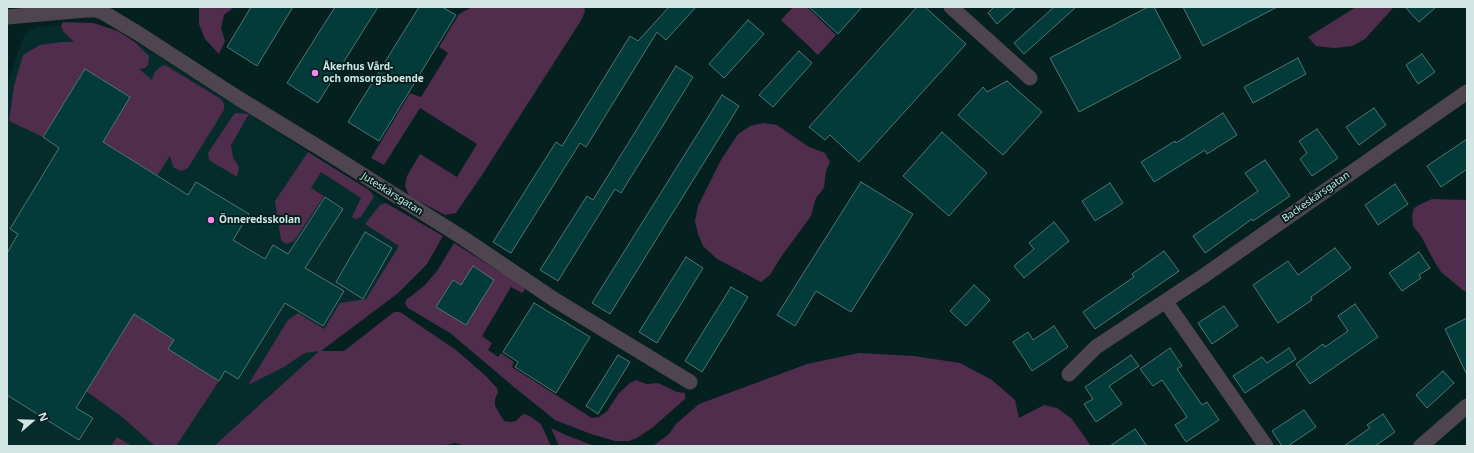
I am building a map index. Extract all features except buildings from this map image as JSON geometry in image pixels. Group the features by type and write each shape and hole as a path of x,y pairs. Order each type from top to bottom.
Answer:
{"street":[{"path":"951,7 1030,78"},
{"path":"7,17 96,9"},
{"name":"Juteskärsgatan","path":"96,9 136,32 303,139 328,153 463,238 555,300 690,382"},
{"name":"Backeskärsgatan","path":"1069,374 1096,347 1166,302 1467,92"},
{"path":"1166,302 1266,446"},
{"path":"1421,446 1467,406"}],"shaded area":[{"path":"199,7 234,7 224,15 221,28 225,41 219,54 205,39 199,24"},
{"path":"472,7 584,7 585,11 582,19 456,213 445,215 409,196 405,186 407,176 420,154 457,177 477,144 420,108 384,165 371,158 410,93 421,97 448,53 439,47 459,14"},
{"path":"793,7 807,7 836,35 818,55 781,20"},
{"path":"1356,7 1394,7 1365,39 1352,46 1334,48 1316,46 1308,37"},
{"path":"63,22 93,23 118,31 136,43 149,56 148,65 145,68 139,69 152,80 154,73 160,67 165,65 221,99 224,104 224,110 188,168 181,171 173,167 170,156 157,176 103,142 130,97 85,69 43,137 9,121 14,86 23,55 40,45 74,42 63,31 61,26"},
{"name":"Önneredsskolan","path":"93,23 118,31 369,190 386,203 443,236 427,264 397,294 314,355 214,446 11,446 7,443 7,85 24,35 39,27"},
{"path":"234,114 249,114 231,145 233,158 239,167 237,177 209,160 208,153"},
{"path":"764,123 777,125 809,147 825,153 830,162 826,171 824,188 816,198 811,216 781,257 770,275 761,282 717,259 703,246 695,221 698,206 721,160 738,134 750,126"},
{"path":"308,152 369,190 373,195 373,198 361,217 356,219 352,217 361,198 321,172 311,188 324,196 294,241 286,244 281,240 275,201"},
{"path":"1432,199 1467,200 1467,292 1441,272 1421,236 1413,226 1412,216 1414,208"},
{"path":"386,203 443,236 427,264 397,294 321,351 344,351 394,312 400,312 456,350 486,376 497,388 498,392 495,399 495,406 504,421 516,421 525,414 531,417 541,424 551,446 467,446 455,443 441,446 214,446 319,351 305,353 282,368 248,385 288,320 298,313 324,329 340,303 366,299 399,246 365,224 380,205"},
{"path":"454,243 524,287 525,290 522,293 511,287 482,336 492,343 488,350 498,357 501,353 514,362 512,367 592,418 599,417 607,411 619,393 630,383 636,380 647,384 658,383 677,392 685,393 685,399 652,428 637,438 629,441 615,441 591,434 555,420 450,333 408,308 405,304 406,300 425,285 437,271"},
{"path":"134,314 174,340 169,349 219,381 176,446 155,446 122,417 86,391"},
{"path":"859,353 914,356 960,363 992,380 1015,400 1019,418 1044,405 1057,408 1072,419 1091,446 653,446 669,434 676,424 699,404 807,364"},
{"path":"551,428 568,436 595,446 559,446"},
{"path":"117,437 132,446 111,446"}],"place":[{"name":"Åkerhus Vård- och omsorgsboende","path":"315,73"},
{"name":"Önneredsskolan","path":"211,220"}]}
